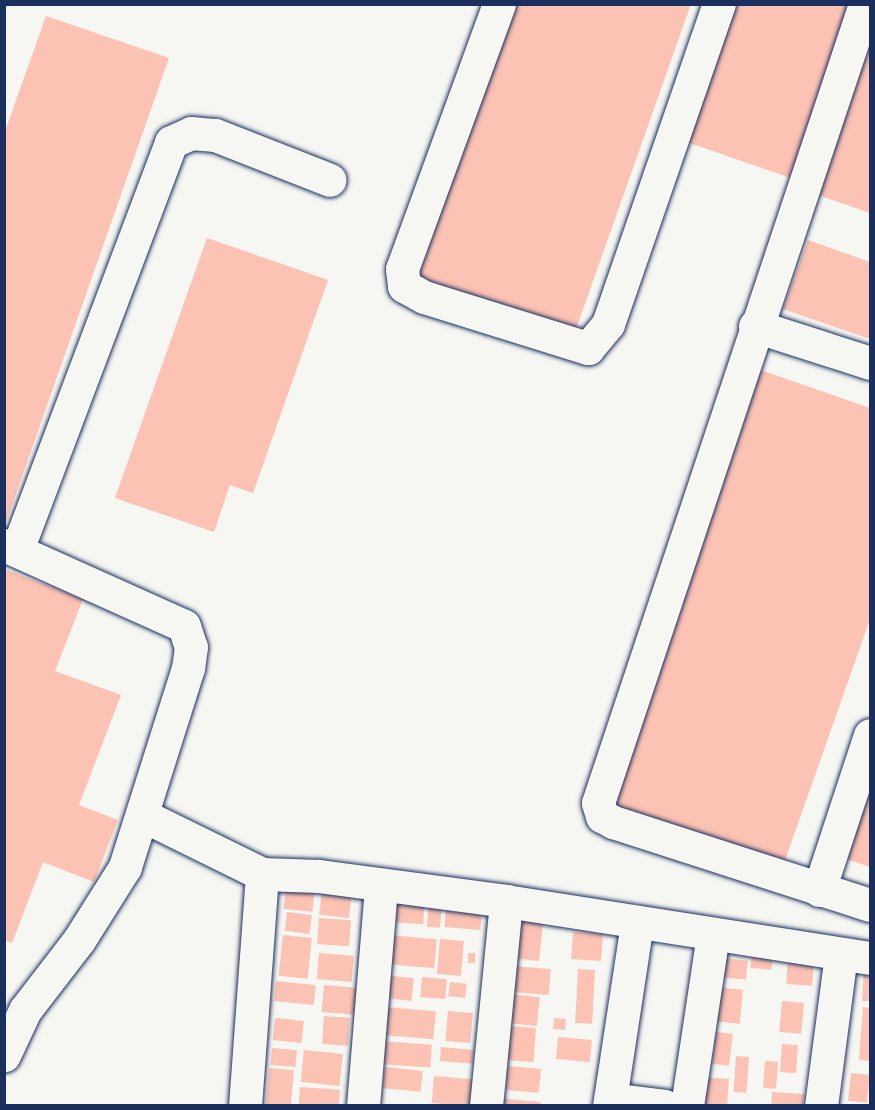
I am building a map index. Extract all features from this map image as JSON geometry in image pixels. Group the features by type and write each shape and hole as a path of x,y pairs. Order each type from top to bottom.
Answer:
{"street":[{"path":"499,4 402,269 404,286 424,297 588,348 608,324 720,4"},
{"path":"865,4 755,326 598,802 602,816 613,822 870,905"},
{"path":"4,1055 25,1010 79,940 125,867 188,668 191,647 184,626 11,547 171,142 191,133 215,135 330,180"},
{"path":"755,326 870,363"},
{"path":"819,890 870,735"},
{"path":"142,815 262,874 319,876 506,901 856,956 821,1106"},
{"path":"245,1106 262,874"},
{"path":"363,1106 381,886"},
{"path":"486,1106 506,901"},
{"path":"637,923 610,1102 665,1106"},
{"path":"687,1106 713,935"}],"building":[{"path":"508,4 691,4 575,332 412,276"},
{"path":"734,4 853,4 791,178 681,140"},
{"path":"46,16 169,58 5,525 4,134"},
{"path":"870,37 870,213 815,194"},
{"path":"207,238 328,280 253,493 230,485 214,532 115,498"},
{"path":"808,240 870,262 870,339 783,309"},
{"path":"758,369 870,408 870,619 783,866 604,804"},
{"path":"4,569 83,599 55,671 121,695 79,805 118,820 94,882 43,862 12,943 4,940"},
{"path":"870,791 870,867 846,859"},
{"path":"287,877 316,880 312,912 284,909"},
{"path":"322,888 352,891 349,918 319,915"},
{"path":"393,896 425,898 423,924 391,922"},
{"path":"447,898 483,901 480,930 444,927"},
{"path":"429,899 442,900 440,928 427,927"},
{"path":"287,912 312,915 309,934 285,931"},
{"path":"514,912 544,915 539,961 509,958"},
{"path":"319,918 351,920 349,946 317,944"},
{"path":"573,932 603,934 601,961 571,959"},
{"path":"283,935 312,938 308,979 279,976"},
{"path":"388,935 437,939 434,968 385,964"},
{"path":"440,939 464,941 461,976 437,974"},
{"path":"752,951 773,953 771,970 751,968"},
{"path":"319,953 354,956 352,982 317,979"},
{"path":"468,953 475,953 475,963 468,963"},
{"path":"721,958 748,961 746,980 719,977"},
{"path":"788,959 814,961 812,986 786,984"},
{"path":"515,966 551,969 549,995 513,992"},
{"path":"578,969 595,970 592,1024 575,1023"},
{"path":"864,970 870,970 870,1001 862,1001"},
{"path":"384,975 414,978 411,1001 382,998"},
{"path":"422,977 447,979 445,999 420,997"},
{"path":"276,981 316,985 314,1005 274,1001"},
{"path":"450,982 467,984 465,998 448,996"},
{"path":"324,985 366,989 363,1016 322,1012"},
{"path":"711,987 743,990 740,1024 708,1021"},
{"path":"510,994 540,997 537,1026 507,1023"},
{"path":"782,1001 804,1003 801,1034 779,1032"},
{"path":"386,1007 436,1011 433,1039 384,1035"},
{"path":"863,1007 870,1008 870,1061 859,1060"},
{"path":"448,1011 473,1013 470,1043 445,1041"},
{"path":"324,1016 350,1018 348,1046 322,1044"},
{"path":"275,1018 304,1021 302,1043 273,1040"},
{"path":"554,1018 566,1019 565,1030 553,1029"},
{"path":"507,1026 536,1028 534,1062 505,1060"},
{"path":"716,1032 733,1034 729,1066 712,1064"},
{"path":"558,1037 592,1040 590,1062 556,1059"},
{"path":"380,1041 432,1045 430,1068 378,1064"},
{"path":"782,1044 798,1045 796,1073 780,1072"},
{"path":"441,1047 474,1050 473,1064 440,1061"},
{"path":"272,1048 297,1050 295,1067 271,1065"},
{"path":"304,1050 343,1054 339,1086 301,1082"},
{"path":"736,1056 749,1057 746,1093 733,1092"},
{"path":"765,1061 778,1062 776,1089 763,1088"},
{"path":"508,1066 541,1069 539,1093 506,1090"},
{"path":"385,1067 423,1071 421,1092 383,1088"},
{"path":"269,1068 294,1070 291,1106 266,1106"},
{"path":"851,1073 870,1075 867,1103 848,1101"},
{"path":"434,1076 480,1080 478,1106 432,1103"},
{"path":"701,1077 729,1079 727,1106 699,1106"},
{"path":"300,1087 340,1090 339,1106 299,1105"},
{"path":"772,1092 804,1094 803,1106 771,1106"},
{"path":"497,1098 541,1102 540,1106 496,1106"}]}
